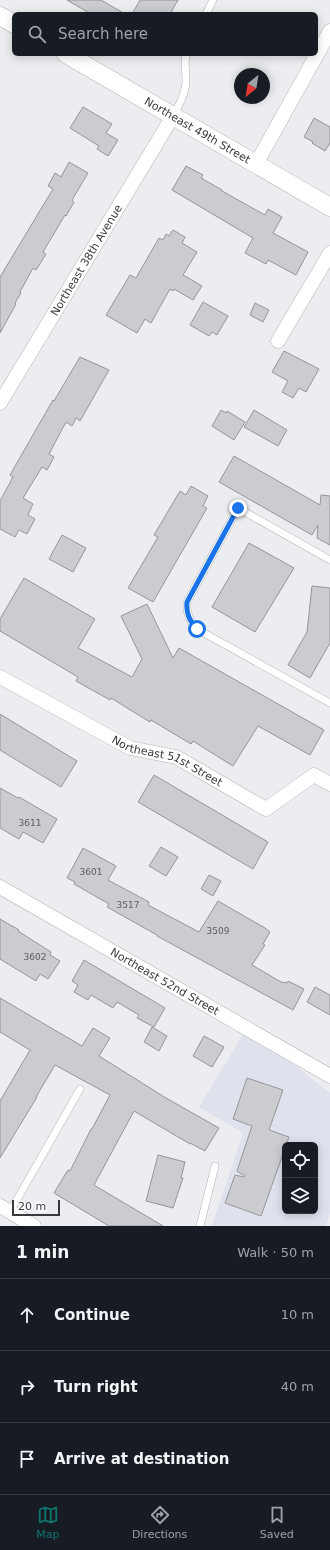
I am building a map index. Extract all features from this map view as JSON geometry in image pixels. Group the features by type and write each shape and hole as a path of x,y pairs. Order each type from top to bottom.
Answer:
{"street":[{"path":"0,16 12,23"},
{"path":"318,53 330,31"},
{"name":"Northeast 49th Street","path":"69,56 330,207"},
{"path":"256,164 316,56"},
{"name":"Northeast 38th Avenue","path":"0,403 173,116"},
{"path":"278,341 330,253"},
{"name":"Northeast 51st Street","path":"0,677 130,748 176,757 266,809 314,775 330,784"},
{"name":"Northeast 52nd Street","path":"0,887 330,1076"},
{"path":"5,1209 34,1226"}],"lane":[{"path":"207,12 213,0"},
{"path":"173,116 183,95 186,80 184,63 186,56"},
{"path":"330,560 238,508 187,602 186,609 188,617 197,629 330,703"},
{"path":"5,1209 80,1089"},
{"path":"200,1226 215,1166"}],"shaded area":[{"path":"247,1028 330,1093 330,1214 326,1226 212,1226 243,1133 199,1107"}],"building":[{"path":"67,0 101,0 122,12 88,12"},
{"path":"140,0 178,0 171,12 133,12"},
{"path":"83,107 112,124 106,133 118,140 108,156 97,149 99,146 70,128"},
{"path":"314,118 330,127 330,143 325,151 304,137"},
{"path":"69,162 88,173 72,200 74,202 43,252 46,254 36,270 33,268 0,333 0,277 53,189 48,186 55,173 61,177"},
{"path":"186,166 203,175 201,178 265,215 268,209 282,217 273,233 308,252 296,275 268,260 266,264 245,253 253,238 172,190"},
{"path":"173,230 185,237 182,243 197,252 183,275 202,286 193,300 174,289 173,291 170,289 151,323 145,319 137,333 106,315 130,275 136,278 159,238 163,240 166,234 169,236"},
{"path":"203,302 228,316 217,335 212,332 209,336 190,325"},
{"path":"255,303 269,310 263,322 250,315"},
{"path":"284,351 319,369 306,392 299,388 293,398 282,392 288,381 272,372"},
{"path":"80,357 109,370 80,421 76,418 72,426 66,422 49,454 54,457 47,470 42,467 23,498 33,504 28,515 35,519 27,534 19,530 15,537 0,529 0,501 13,477 10,475 53,400 54,401"},
{"path":"221,410 226,413 227,411 245,422 234,440 212,426"},
{"path":"254,410 287,430 278,446 244,427"},
{"path":"234,456 320,505 321,495 330,496 330,545 317,538 318,525 312,535 219,482"},
{"path":"191,486 208,496 203,506 207,508 153,602 128,588 158,537 154,535 180,491 186,495"},
{"path":"62,535 86,548 73,572 49,559"},
{"path":"249,543 294,568 255,632 212,607"},
{"path":"24,578 95,619 78,648 132,677 142,659 121,616 147,604 173,658 179,648 324,730 310,755 258,726 233,766 193,741 191,744 151,720 150,722 111,698 110,700 76,681 78,677 0,631 0,619"},
{"path":"312,586 330,588 330,643 310,678 288,665 307,632"},
{"path":"0,714 77,761 61,787 0,750"},
{"path":"154,775 268,842 253,869 138,802"},
{"path":"0,788 57,819 43,843 23,832 19,839 0,828"},
{"path":"161,847 178,857 166,876 149,866"},
{"path":"83,848 116,866 108,880 149,902 148,905 199,932 218,901 265,928 270,932 263,944 265,945 252,965 281,982 287,983 288,981 304,989 293,1010 157,936 107,907 109,904 74,884 75,882 67,878"},
{"path":"209,875 221,881 213,896 201,889"},
{"path":"0,919 51,952 50,955 60,961 48,979 40,974 36,981 0,959"},
{"path":"84,960 165,1008 154,1027 137,1018 139,1015 117,1002 113,1008 91,995 88,1000 74,992 78,985 72,981"},
{"path":"315,987 330,995 330,1015 307,1002"},
{"path":"0,998 82,1046 93,1028 110,1038 99,1056 166,1098 219,1128 205,1151 190,1144 134,1111 94,1185 163,1226 109,1226 54,1193 68,1170 70,1171 110,1095 55,1065 0,1158 0,1101 30,1050 0,1032"},
{"path":"152,1027 167,1036 159,1051 144,1042"},
{"path":"204,1036 224,1047 212,1067 193,1056"},
{"path":"247,1078 283,1090 269,1130 289,1137 287,1142 282,1142 282,1157 261,1216 225,1203 235,1175 245,1176 237,1171 252,1126 233,1119"},
{"path":"158,1155 185,1162 181,1178 183,1178 173,1208 146,1201"}],"route":[{"path":"197,629 188,617 186,609 187,602 238,508"}]}
